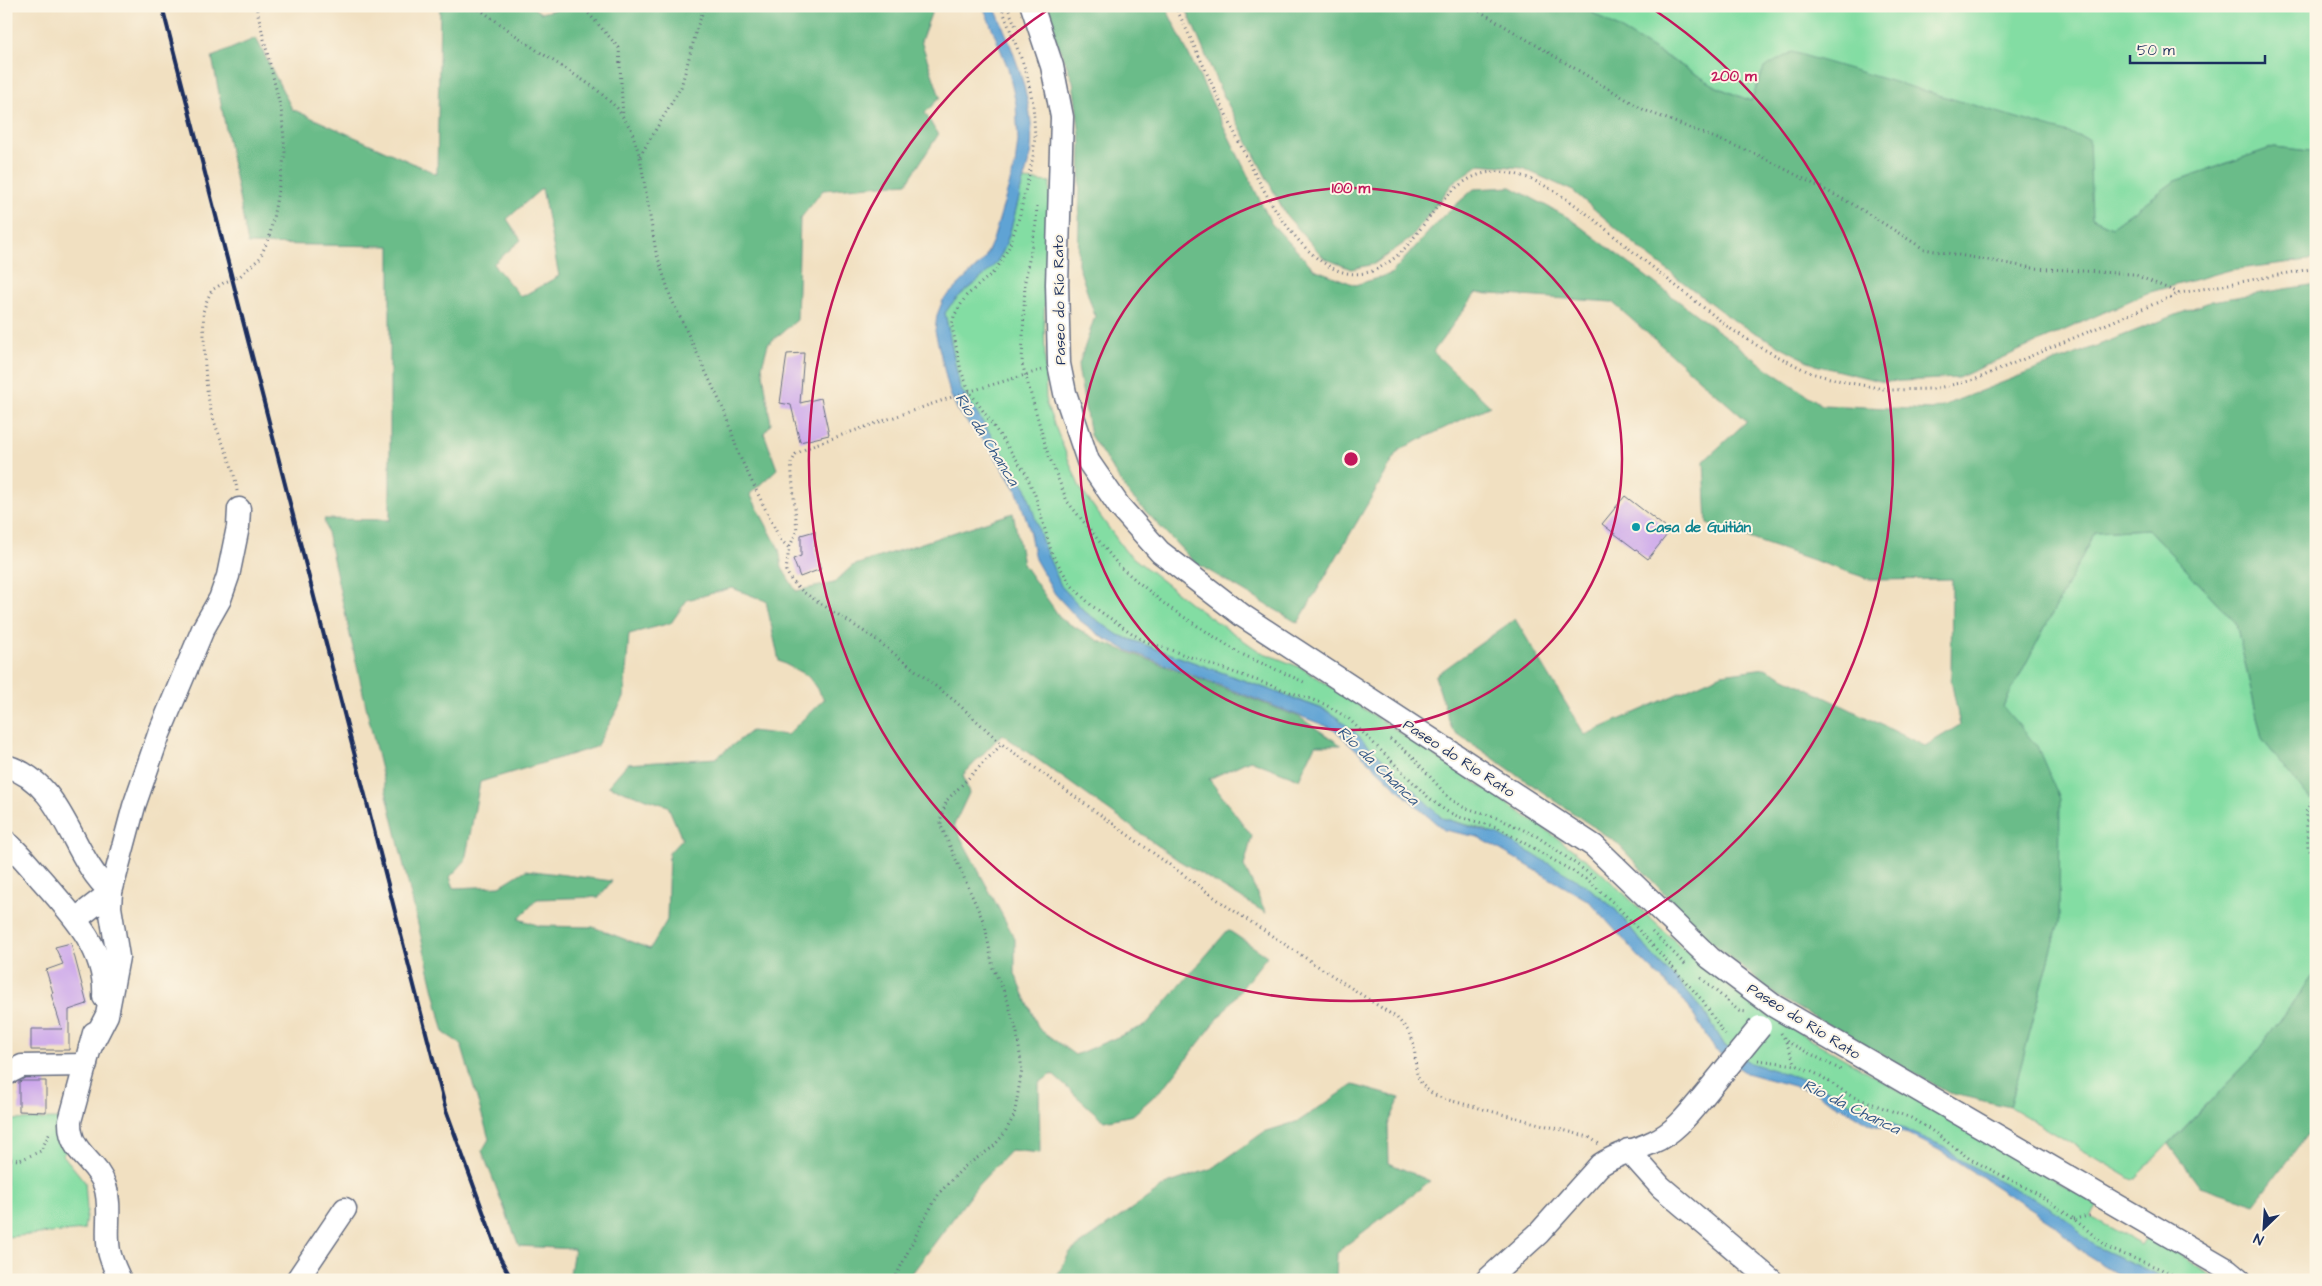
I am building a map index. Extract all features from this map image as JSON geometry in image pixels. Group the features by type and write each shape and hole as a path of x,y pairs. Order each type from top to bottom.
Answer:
{"street":[{"name":"Paseo do Río Rato","path":"1032,6 1052,66 1062,117 1057,284 1059,364 1068,403 1088,460 1119,506 1160,552 1243,616 1594,846 1710,958 1767,1017 2228,1270 2240,1280"},
{"path":"88,1056 107,1015 118,957 110,907 111,892 134,806 159,734 203,629 220,598 228,576 238,527 239,509"},
{"path":"6,766 30,778 47,794 70,828 98,880 111,892"},
{"path":"6,842 76,919 96,954 104,984 104,997 70,1121 72,1140 77,1150 98,1173 104,1185 108,1212 108,1250 120,1280"},
{"path":"76,919 111,892"},
{"path":"1487,1280 1539,1233 1587,1178 1620,1153 1653,1143 1682,1123 1767,1017"},
{"path":"12,1067 88,1056"},
{"path":"1620,1153 1771,1280"},
{"path":"297,1280 345,1209"}],"path":[{"path":"239,509 235,474 212,416 208,396 203,312 206,300 212,290 225,282 239,277 260,258 270,235 280,180 284,153 282,114 256,6"},
{"path":"475,6 595,88 617,108 632,129 640,157 656,252 671,298 728,418 738,453 780,539 789,548"},
{"path":"582,6 619,48 623,118"},
{"path":"640,157 681,87 705,6"},
{"path":"1007,6 1018,33"},
{"path":"1175,6 1252,171 1278,215 1319,260 1338,270 1352,274 1370,272 1401,254 1449,194 1472,176 1497,172 1515,173 1552,190 1730,329 1761,348 1811,373 1845,382 1890,390 1933,389 1974,380 2180,294 2316,268"},
{"path":"1471,6 1644,110 1758,155 1854,205 1924,249 2033,268 2133,274 2180,294"},
{"path":"1038,204 1025,281 1022,363 1047,451 1068,501 1119,566 1167,606 1239,653 1309,684"},
{"path":"1059,364 964,393 946,401 813,445 796,454 792,463 797,531 789,548 786,571 791,580 803,592 874,638 956,702 1002,744 1228,907 1397,1018 1409,1032 1413,1045 1414,1067 1422,1084 1431,1093 1441,1098 1589,1137 1620,1153"},
{"path":"1383,733 1411,754 1449,798 1464,807 1492,816 1535,835 1600,882"},
{"path":"894,1280 923,1221 940,1192 964,1167 993,1146 1004,1134 1014,1116 1018,1099 1022,1070 1017,1032 1006,996 993,968 985,925 941,826 941,818 947,800 1002,744"},
{"path":"2316,792 2306,812 2308,847 2316,861"},
{"path":"1647,926 1663,946 1693,972"},
{"path":"1700,978 1739,1012 1767,1017 1786,1041 1796,1065"},
{"path":"1786,1041 1843,1071"},
{"path":"6,1159 20,1160 41,1151 52,1128 70,1121"},
{"path":"2090,1209 2096,1213"}],"green space":[{"path":"440,6 531,6 541,13 571,6 930,6 932,11 921,41 940,97 925,113 938,135 907,183 823,190 800,219 797,320 768,344 762,366 771,424 764,433 777,469 750,494 779,549 782,568 796,591 834,583 852,566 1013,513 1023,564 1061,619 1099,641 1299,717 1341,745 1315,745 1299,779 1250,760 1209,779 1252,836 1244,866 1266,913 1178,860 1002,734 963,775 969,793 954,825 1015,939 1015,974 1039,1029 1075,1055 1146,1025 1228,930 1267,956 1166,1085 1133,1115 1104,1121 1052,1074 1039,1083 1040,1153 1011,1150 978,1185 907,1280 569,1280 574,1249 519,1246 482,1151 489,1139 461,1044 444,1033 370,724 324,519 390,520 390,246 248,244 212,57 256,38 292,109 437,174","holes":["542,188 559,276 521,297 493,264 521,240 507,219","732,588 766,601 779,661 808,676 824,699 787,735 751,731 716,758 627,764 608,786 668,806 682,839 669,853 667,920 650,949 593,927 540,926 519,919 537,899 599,897 612,881 526,870 500,886 454,888 450,877 465,861 480,782 596,747 624,698 629,634 671,623 687,600"]},
{"path":"1042,6 1165,6 1271,223 1314,269 1355,285 1391,274 1443,216 1474,189 1511,187 1569,218 1768,369 1822,405 1932,410 2212,301 2316,284 2316,789 2311,801 2262,739 2236,623 2148,529 2095,532 2003,707 2037,746 2060,799 2059,922 2010,1107 1949,1093 1777,996 1706,938 1617,843 1452,730 1435,676 1515,619 1585,735 1722,674 1765,668 1925,746 1960,725 1951,680 1952,579 1872,580 1707,524 1704,461 1747,421 1612,302 1476,293 1433,352 1490,406 1399,450 1298,623 1194,562 1129,494 1090,435 1078,367 1095,316 1078,264 1081,143 1073,81"},
{"path":"1185,6 1575,6 1588,10 1719,88 1751,101 1764,68 1792,52 2089,139 2092,218 2112,227 2175,181 2274,147 2310,151 2316,157 2316,259 2230,270 2147,293 1958,378 1884,382 1815,365 1734,321 1650,257 1573,191 1522,168 1480,164 1452,184 1410,239 1374,264 1351,269 1324,258 1286,215 1219,87"},
{"path":"1575,6 2316,6 2316,157 2310,151 2274,147 2175,181 2112,227 1764,68 1751,101 1719,88 1588,10"},
{"path":"1023,180 1050,182 1044,318 1046,404 1080,488 1126,552 1194,606 1259,651 1302,668 1541,826 1593,865 1679,945 1751,1005 2098,1205 2091,1217 2142,1245 2149,1234 2218,1280 2169,1280 2094,1246 2071,1223 1958,1159 1945,1147 1865,1112 1816,1083 1750,1063 1725,1046 1706,1015 1678,981 1659,963 1614,908 1584,884 1486,830 1442,818 1339,719 1326,710 1118,635 1085,612 1061,586 1044,548 1025,488 960,388 945,313 957,298 1001,255 1010,230"},
{"path":"2148,529 2236,623 2262,739 2311,800 2316,789 2316,972 2252,1058 2133,1180 2010,1107 2059,922 2003,707 2095,532"},
{"path":"2316,972 2316,1124 2255,1204 2200,1186 2169,1144 2252,1058"},
{"path":"1353,1085 1400,1098 1388,1125 1389,1163 1430,1181 1337,1252 1336,1280 1055,1280 1070,1252 1167,1184 1213,1168 1264,1132 1299,1121"},
{"path":"58,1119 67,1149 63,1155 85,1182 87,1210 84,1230 6,1237 6,1120"}],"water":[{"name":"Río da Chanca","path":"983,6 994,6 1015,57 1030,114 1031,150 1012,226 1002,253 990,270 958,297 945,313 960,388 1026,488 1044,547 1061,586 1085,612 1118,635 1325,710 1360,737 1442,818 1501,836 1584,884 1614,908 1659,963 1678,981 1706,1015 1725,1046 1750,1063 1816,1083 1865,1112 1945,1147 1958,1159 2051,1208 2071,1223 2094,1246 2169,1280 2129,1280 2122,1277 2089,1257 2049,1221 1939,1150 1908,1134 1872,1125 1815,1092 1746,1073 1715,1050 1686,1003 1640,958 1589,901 1478,837 1444,830 1334,729 1127,650 1102,637 1078,619 1055,594 1035,559 1028,524 1016,489 990,449 959,413 950,394 935,331 937,315 943,300 984,260 993,240 1015,165 1018,141 1016,104 1008,68"}],"building":[{"path":"804,353 800,403 821,398 829,435 800,442 791,405 780,403 787,354"},
{"name":"Casa de Guitián","path":"1625,496 1670,531 1648,559 1602,524"},
{"path":"815,531 815,551 821,569 800,577 793,559 801,556 801,535"},
{"path":"71,943 87,1004 69,1010 69,1050 31,1050 31,1029 62,1029 46,970 63,964 55,947"},
{"path":"46,1081 46,1112 19,1111 19,1082"}],"railway":[{"path":"162,6 446,1110 500,1258 512,1280"}],"place":[{"name":"Casa de Guitián","path":"1636,527"}]}
